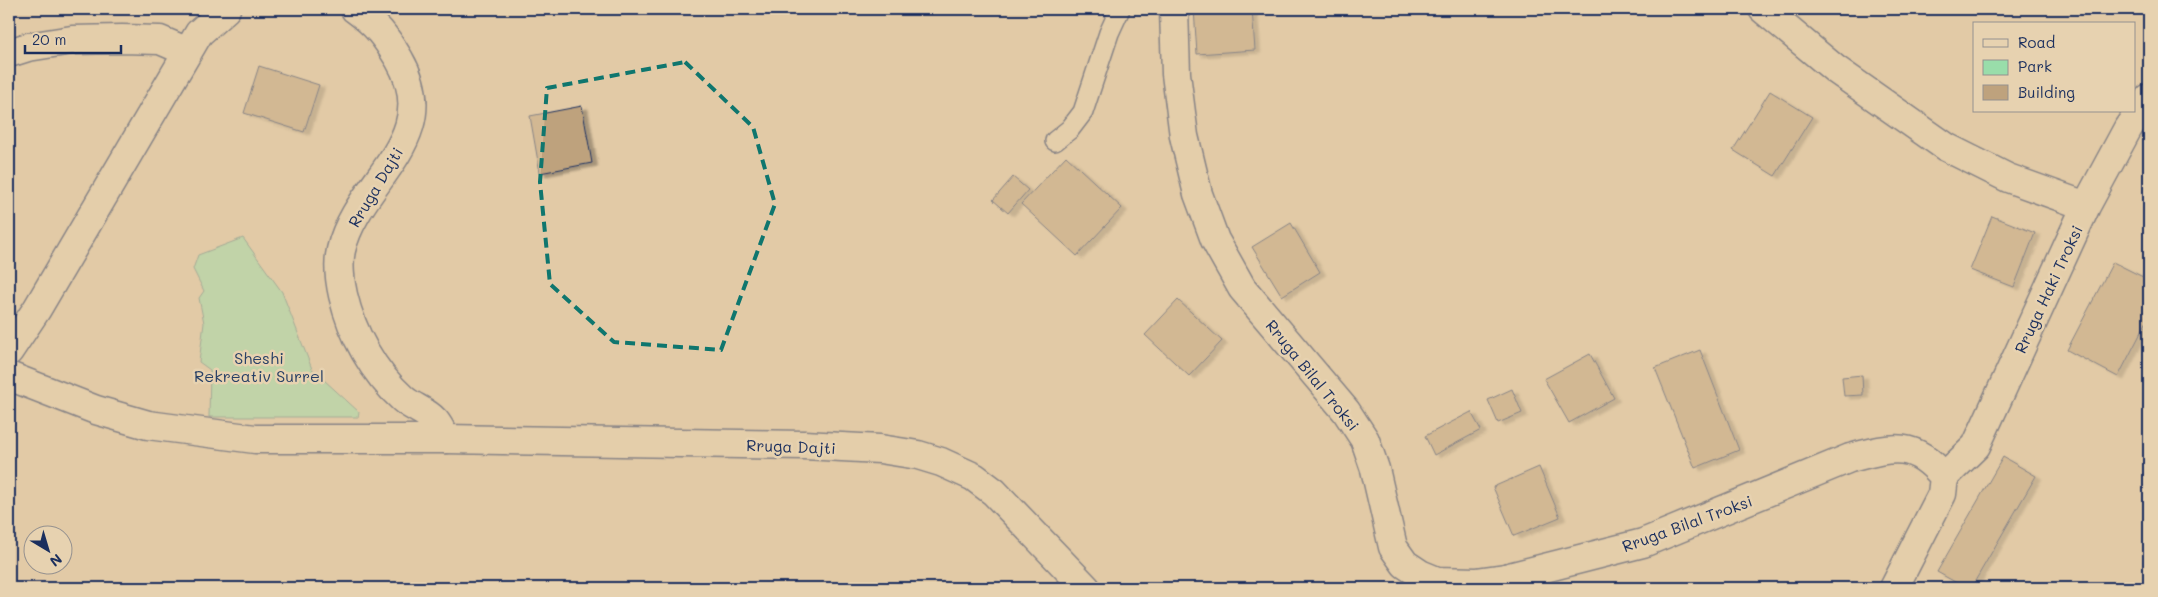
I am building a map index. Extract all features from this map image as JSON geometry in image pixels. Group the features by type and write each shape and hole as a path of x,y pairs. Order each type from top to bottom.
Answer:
{"street":[{"path":"9,350 37,309 199,33 226,9"},
{"name":"Rruga Dajti","path":"355,9 384,34 406,71 412,87 414,102 406,134 395,157 350,224 340,251 343,294 360,341 373,364 389,386 408,403 434,420 446,440"},
{"name":"Rruga Bilal Troksi","path":"1174,9 1176,74 1184,136 1198,194 1215,240 1242,288 1346,411 1364,440 1375,469 1393,548 1406,564 1420,574 1437,581 1476,582 1505,578 1643,543 1850,458 1882,450 1913,450 1932,462 1944,477"},
{"path":"1763,9 1835,69 1946,147 2008,178 2086,206"},
{"path":"9,53 72,40 122,39 160,40 188,52"},
{"name":"Rruga Haki Troksi","path":"1944,477 1976,446 2086,206 2128,128 2149,98"},
{"name":"Rruga Dajti","path":"9,376 96,410 148,425 196,433 265,440 446,440 804,445 880,449 918,455 941,462 974,478 994,492 1086,588"},
{"path":"1894,588 1942,494 1944,477"}],"lane":[{"path":"1055,140 1070,129 1083,112 1109,33 1120,9"}],"highlighted area":[{"path":"685,62 753,127 775,204 721,350 614,342 550,284 540,182 547,88"}],"green space":[{"name":"Sheshi Rekreativ Surrel","path":"243,238 282,292 312,369 359,412 358,417 209,417 210,370 199,362 204,323 199,298 204,291 193,269 198,255"}],"building":[{"path":"1194,9 1252,9 1255,50 1197,54"},
{"path":"259,66 319,85 304,132 244,113"},
{"path":"1770,91 1812,117 1775,176 1733,150"},
{"path":"582,106 592,163 540,173 530,116"},
{"path":"1066,156 1122,208 1077,256 1021,204"},
{"path":"1013,177 1028,190 1008,213 993,200"},
{"path":"1992,216 2035,233 2014,287 1970,270"},
{"path":"1291,223 1320,272 1282,296 1252,247"},
{"path":"2113,262 2149,280 2149,317 2118,377 2067,350"},
{"path":"1178,300 1222,341 1189,376 1145,335"},
{"path":"1700,350 1739,450 1695,468 1655,368"},
{"path":"1590,354 1614,398 1569,423 1544,379"},
{"path":"1862,375 1863,395 1844,396 1842,377"},
{"path":"1512,389 1522,413 1498,423 1488,400"},
{"path":"1471,412 1481,430 1434,455 1425,436"},
{"path":"2003,457 2036,476 1971,588 1966,588 1937,572"},
{"path":"1539,467 1560,517 1514,536 1493,487"}]}
